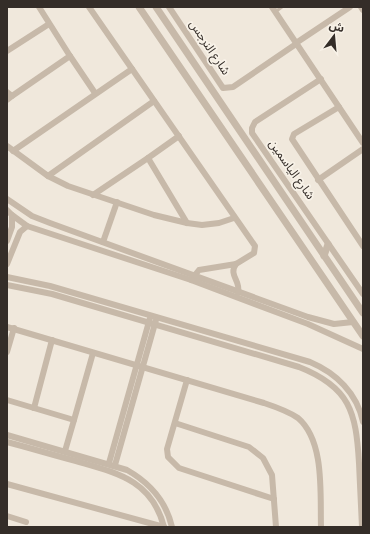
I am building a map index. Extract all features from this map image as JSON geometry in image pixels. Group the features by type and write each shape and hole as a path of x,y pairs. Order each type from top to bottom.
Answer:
{"street":[{"path":"39,7 95,93"},
{"path":"89,7 256,248 254,253 236,264 202,270 193,277"},
{"path":"140,7 363,335"},
{"path":"156,7 363,313"},
{"name":"شارع النرجس","path":"169,7 199,55 223,88 230,88 296,43"},
{"path":"296,43 350,7"},
{"path":"273,10 363,143"},
{"path":"7,51 49,24"},
{"path":"191,60 199,55"},
{"path":"9,96 70,56"},
{"path":"13,151 95,93 132,69"},
{"name":"شارع الياسمين","path":"321,79 255,122 252,128 252,134 363,294"},
{"path":"48,176 154,101"},
{"path":"339,107 294,134 292,139 363,246"},
{"path":"93,195 179,136"},
{"path":"7,146 48,176 93,195 187,223 211,225 234,218"},
{"path":"254,153 262,148"},
{"path":"318,180 363,149"},
{"path":"148,158 187,223"},
{"path":"7,199 32,216 112,245 193,277 236,298 308,324 363,349"},
{"path":"103,242 117,202"},
{"path":"7,210 27,226 109,253 239,290 320,321 334,324 353,322"},
{"path":"7,242 12,227 12,215"},
{"path":"7,264 20,232 27,226"},
{"path":"324,256 328,244"},
{"path":"109,253 112,245"},
{"path":"236,264 233,274 239,290 236,298"},
{"path":"7,277 50,286 310,362 328,371 346,386 358,407 363,422"},
{"path":"7,285 46,292 238,349 311,372 331,384 346,400 357,430 362,527"},
{"path":"150,315 152,323"},
{"path":"112,464 152,323 157,317"},
{"path":"7,352 10,327 285,410 306,426 313,437 318,457 321,527"},
{"path":"34,408 52,340"},
{"path":"238,349 240,341"},
{"path":"65,451 93,353"},
{"path":"187,380 167,454 170,462 179,468 274,499"},
{"path":"7,400 74,420"},
{"path":"175,423 249,447 257,451 263,458 272,475 276,527"},
{"path":"7,435 112,464 134,474 151,487 164,504 172,527"},
{"path":"7,442 123,476 140,486 153,501 164,527"},
{"path":"76,461 78,454"},
{"path":"7,484 164,527"},
{"path":"7,516 26,522"}],"lane":[{"path":"273,10 282,7"}]}
